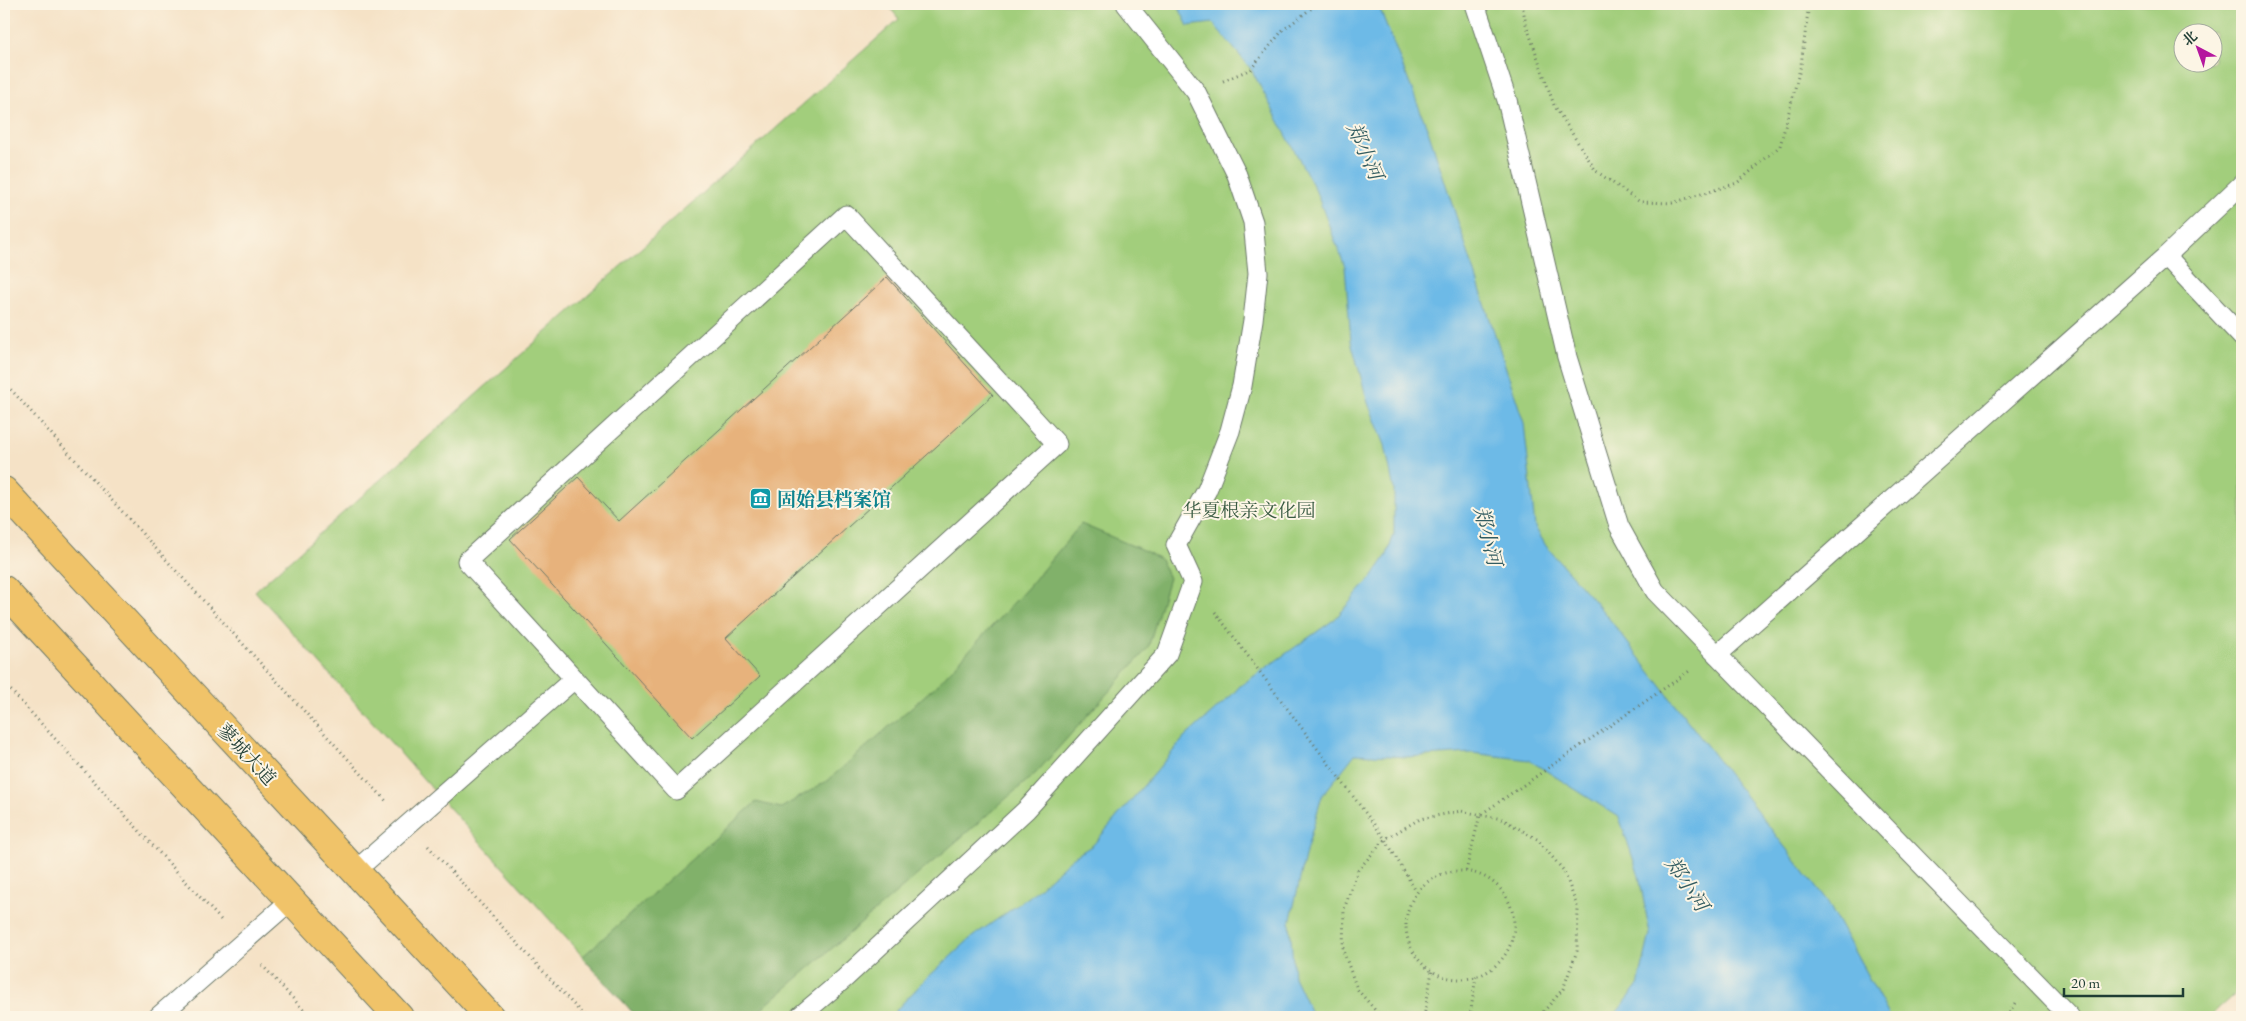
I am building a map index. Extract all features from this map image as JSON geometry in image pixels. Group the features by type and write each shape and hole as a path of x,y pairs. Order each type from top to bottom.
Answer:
{"main road":[{"name":"蓼城大道","path":"4,491 490,1017"},
{"path":"4,590 399,1017"}],"lane":[{"path":"799,1017 845,978 1020,816 1074,757 1167,654 1193,582 1176,545 1207,490 1230,430 1242,386 1254,320 1258,273 1253,222 1237,175 1196,92 1126,4"},
{"path":"1475,4 1507,100 1568,357 1619,526 1655,590 2070,1017"},
{"path":"1718,655 2166,256 2242,184"},
{"path":"846,215 1056,444 676,790 574,678 467,561 846,215"},
{"path":"2166,256 2242,337"},
{"path":"355,871 574,678"},
{"path":"158,1017 290,901"}],"path":[{"path":"1224,81 1251,69 1283,30 1317,4"},
{"path":"1522,4 1526,24 1554,105 1596,171 1640,202 1672,203 1737,183 1780,146 1800,65 1809,4"},
{"path":"4,382 585,1017"},
{"path":"1230,631 1384,839 1416,891"},
{"path":"1466,871 1480,815 1677,678"},
{"path":"4,683 310,1017"},
{"path":"1381,1017 1357,989 1343,950 1344,909 1358,870 1384,839 1420,819 1461,811 1502,819 1537,839 1564,871 1578,909 1577,951 1563,989 1539,1017"},
{"path":"1453,871 1474,872 1493,881 1507,897 1514,918 1512,939 1503,958 1486,972 1466,979 1445,978 1426,968 1412,952 1406,932 1407,911 1416,891 1432,877 1453,871"},
{"path":"1424,1017 1432,971"},
{"path":"1470,1017 1476,976"}],"green space":[{"name":"华夏根亲文化园","path":"887,4 2242,4 2242,987 2209,1017 637,1017 255,591 899,19"},
{"path":"1081,524 1160,559 1169,578 1148,648 1036,773 752,1017 637,1017 582,957 756,802 781,808 827,781 939,683 1030,585"}],"water":[{"name":"郑小河","path":"1177,4 1378,4 1428,130 1524,423 1535,527 1546,546 1607,616 1828,903 1890,1017 1613,1017 1638,986 1650,934 1639,876 1619,817 1529,760 1472,753 1407,757 1355,754 1322,796 1307,848 1290,923 1294,977 1313,1017 892,1017 895,1011 926,979 972,937 1029,897 1072,858 1093,845 1185,737 1240,686 1335,619 1372,577 1387,555 1394,534 1394,490 1385,445 1368,403 1351,341 1345,267 1315,189 1251,69 1213,23 1188,26"}],"building":[{"name":"固始县档案馆","path":"887,277 993,395 726,638 760,676 692,738 510,539 578,477 619,521"}],"place":[{"name":"固始县档案馆","path":"761,499"}]}
